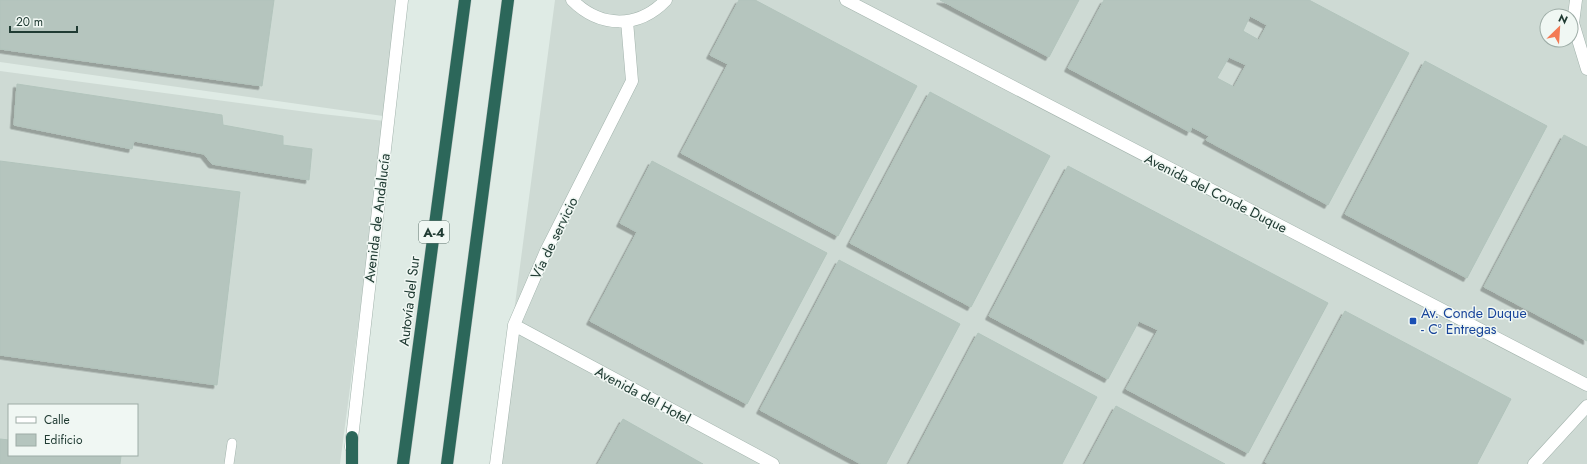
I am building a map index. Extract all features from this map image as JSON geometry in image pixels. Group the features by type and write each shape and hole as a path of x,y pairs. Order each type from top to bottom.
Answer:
{"highway":[{"name":"Autovía del Sur","path":"403,464 464,0"},
{"path":"447,464 508,0"},
{"path":"351,464 352,436"}],"street":[{"name":"Avenida de Andalucía","path":"352,436 402,0"},
{"path":"572,0 584,11 597,18 612,21 627,21 643,17 658,9 666,0"},
{"name":"Avenida del Conde Duque","path":"846,0 1587,385"},
{"path":"1576,0 1573,23 1587,69"},
{"name":"Vía de servicio","path":"496,464 514,325 546,251 632,80 627,21"},
{"name":"Avenida del Hotel","path":"514,325 773,464"},
{"path":"1534,464 1587,406"}],"lane":[{"path":"229,464 232,443"}],"shaded area":[{"path":"0,0 397,0 383,116 0,62"},
{"path":"555,0 1587,0 1587,464 494,464"},
{"path":"0,71 385,121 340,464 0,464"}],"building":[{"path":"0,0 274,0 262,86 0,49"},
{"path":"739,0 755,0 917,86 838,236 681,153 728,64 710,55"},
{"path":"940,0 1079,0 1049,57"},
{"path":"1104,0 1309,0 1409,53 1328,205 1206,140 1209,136 1192,127 1190,132 1068,68","holes":["1250,16 1267,25 1259,40 1243,31","1229,57 1246,65 1234,87 1217,78"]},
{"path":"1425,61 1547,126 1467,278 1345,214"},
{"path":"17,84 222,115 223,125 283,136 283,145 312,149 309,180 212,164 204,154 134,141 132,149 14,125"},
{"path":"930,92 1050,156 971,307 850,243"},
{"path":"1564,135 1587,147 1587,341 1484,287"},
{"path":"0,161 240,192 217,385 0,355"},
{"path":"652,161 827,253 747,404 590,321 637,232 620,223"},
{"path":"1068,166 1328,303 1248,453 1126,389 1158,330 1139,321 1108,379 989,316"},
{"path":"839,260 960,324 886,464 861,464 760,410"},
{"path":"1345,311 1511,399 1477,464 1270,464 1265,462"},
{"path":"978,333 1097,397 1062,464 909,464"},
{"path":"1116,406 1225,464 1085,464"},
{"path":"623,419 703,464 598,464"},
{"path":"0,439 8,440 8,456 121,456 120,464 0,464"}],"place":[{"name":"Av. Conde Duque - Cº Entregas","path":"1413,321"}]}
